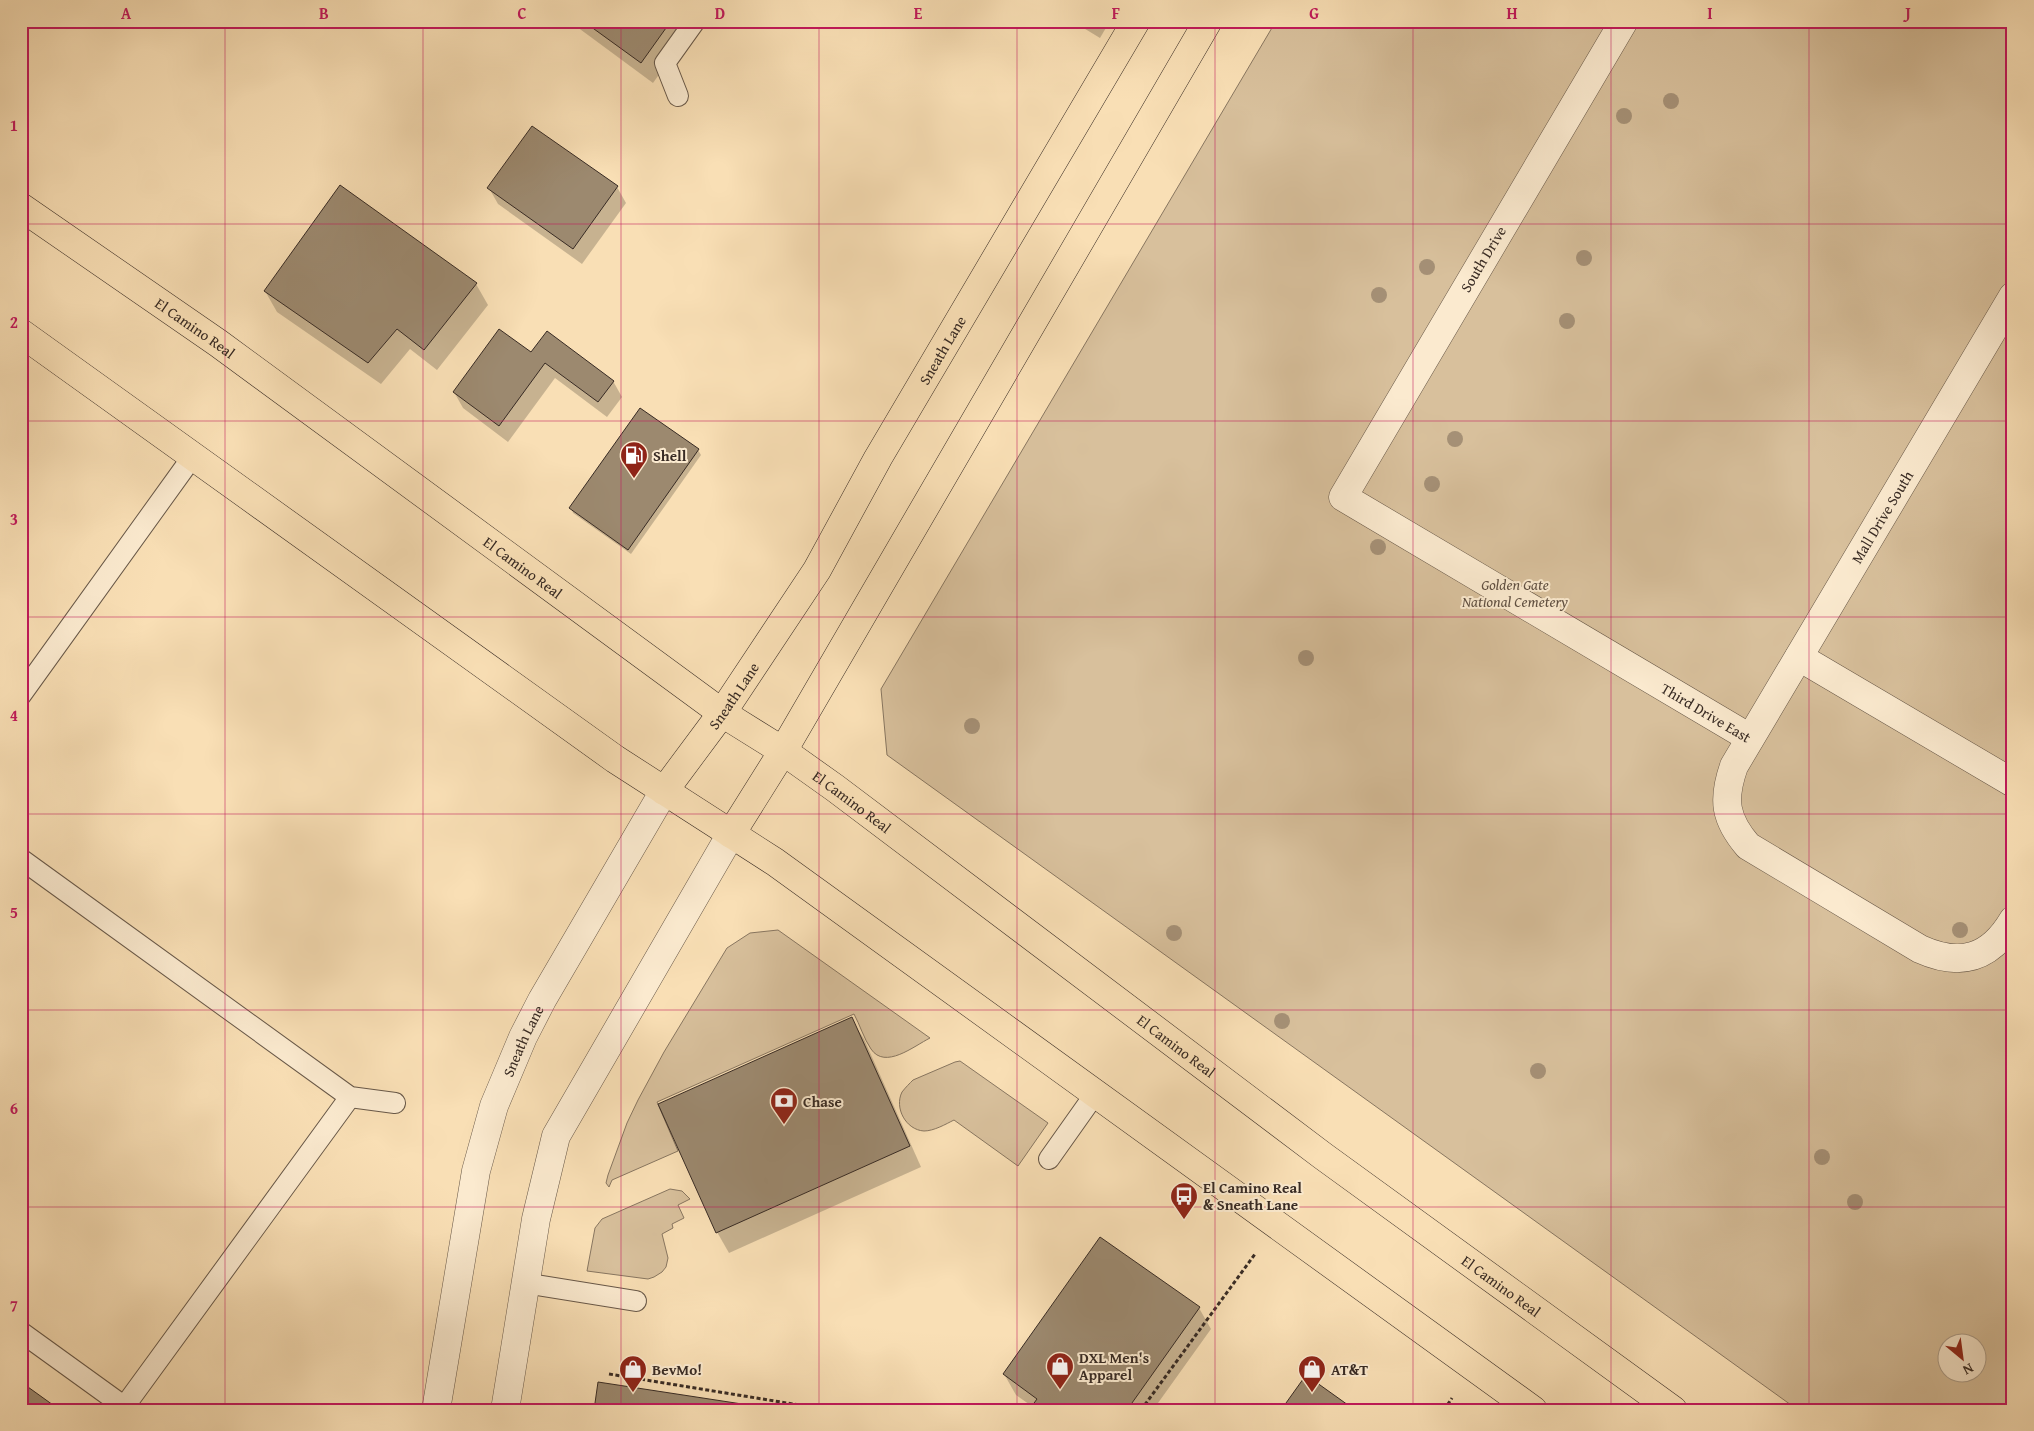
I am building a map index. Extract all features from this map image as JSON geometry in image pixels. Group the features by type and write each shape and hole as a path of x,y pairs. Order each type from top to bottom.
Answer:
{"main road":[{"name":"Sneath Lane","path":"664,791 722,713 817,570 878,458 1136,21"},
{"path":"731,834 783,752 1208,21"},
{"name":"El Camino Real","path":"21,207 178,318 218,343 722,713 783,752 858,805 1323,1156 1673,1410"},
{"path":"21,333 615,759 775,862 1533,1410"}],"street":[{"name":"South Drive","path":"1342,498 1624,21"},
{"name":"Mall Drive South","path":"1750,738 2013,296"},
{"name":"Third Drive East","path":"1342,498 1750,738 1734,766 1728,782 1726,799 1729,815 1737,833 1748,846 1763,857 1935,956 1953,959 1972,957 1984,952 1998,940 2013,920"},
{"path":"1799,657 2013,783"},
{"name":"Sneath Lane","path":"436,1410 476,1171 494,1106 523,1037 542,1000 664,791"},
{"path":"505,1410 524,1283 536,1219 556,1136 731,834"}],"lane":[{"path":"678,96 665,63 695,21"},
{"path":"21,695 193,456"},
{"path":"21,859 350,1097 395,1103"},
{"path":"1049,1159 1095,1094"},
{"path":"21,1332 127,1408 350,1097"},
{"path":"524,1283 636,1301"}],"path":[{"path":"1142,1410 1255,1254"},
{"path":"609,1374 830,1410"},
{"path":"1444,1410 1452,1398"}],"green space":[{"name":"Golden Gate National Cemetery","path":"1276,21 2013,21 2013,1410 1798,1410 887,755 881,689"},
{"path":"778,930 930,1038 908,1051 892,1057 877,1055 866,1041 854,1014 657,1102 678,1151 612,1180 609,1187 606,1183 608,1175 627,1123 638,1100 664,1052 727,948 750,933"},
{"path":"960,1061 1048,1123 1018,1166 954,1120 936,1129 924,1131 912,1127 903,1117 900,1098 902,1092 913,1080"},
{"path":"670,1189 682,1191 690,1199 678,1205 684,1218 672,1224 673,1228 662,1234 668,1258 666,1267 662,1272 648,1279 587,1271 595,1228 602,1219"}],"building":[{"path":"583,21 671,21 641,63"},
{"path":"532,126 618,186 573,249 487,188"},
{"path":"340,185 477,283 424,350 397,329 368,363 264,291"},
{"path":"499,329 531,352 547,331 614,381 598,402 545,363 499,426 453,392"},
{"name":"Shell","path":"640,408 699,449 628,550 569,508"},
{"name":"Chase","path":"852,1017 910,1146 716,1233 658,1104"},
{"path":"1100,1237 1200,1307 1127,1410 1029,1410 1037,1399 1003,1374"},
{"name":"AT&T","path":"1306,1375 1355,1410 1281,1410"},
{"path":"21,1382 60,1410 21,1410"},
{"name":"BevMo!","path":"598,1382 742,1404 742,1410 594,1410"}],"place":[{"name":"Shell","path":"634,479"},
{"name":"Chase","path":"784,1125"},
{"name":"El Camino Real & Sneath Lane","path":"1184,1220"},
{"name":"DXL Men's Apparel","path":"1060,1390"},
{"name":"BevMo!","path":"633,1393"},
{"name":"AT&T","path":"1312,1393"}]}
